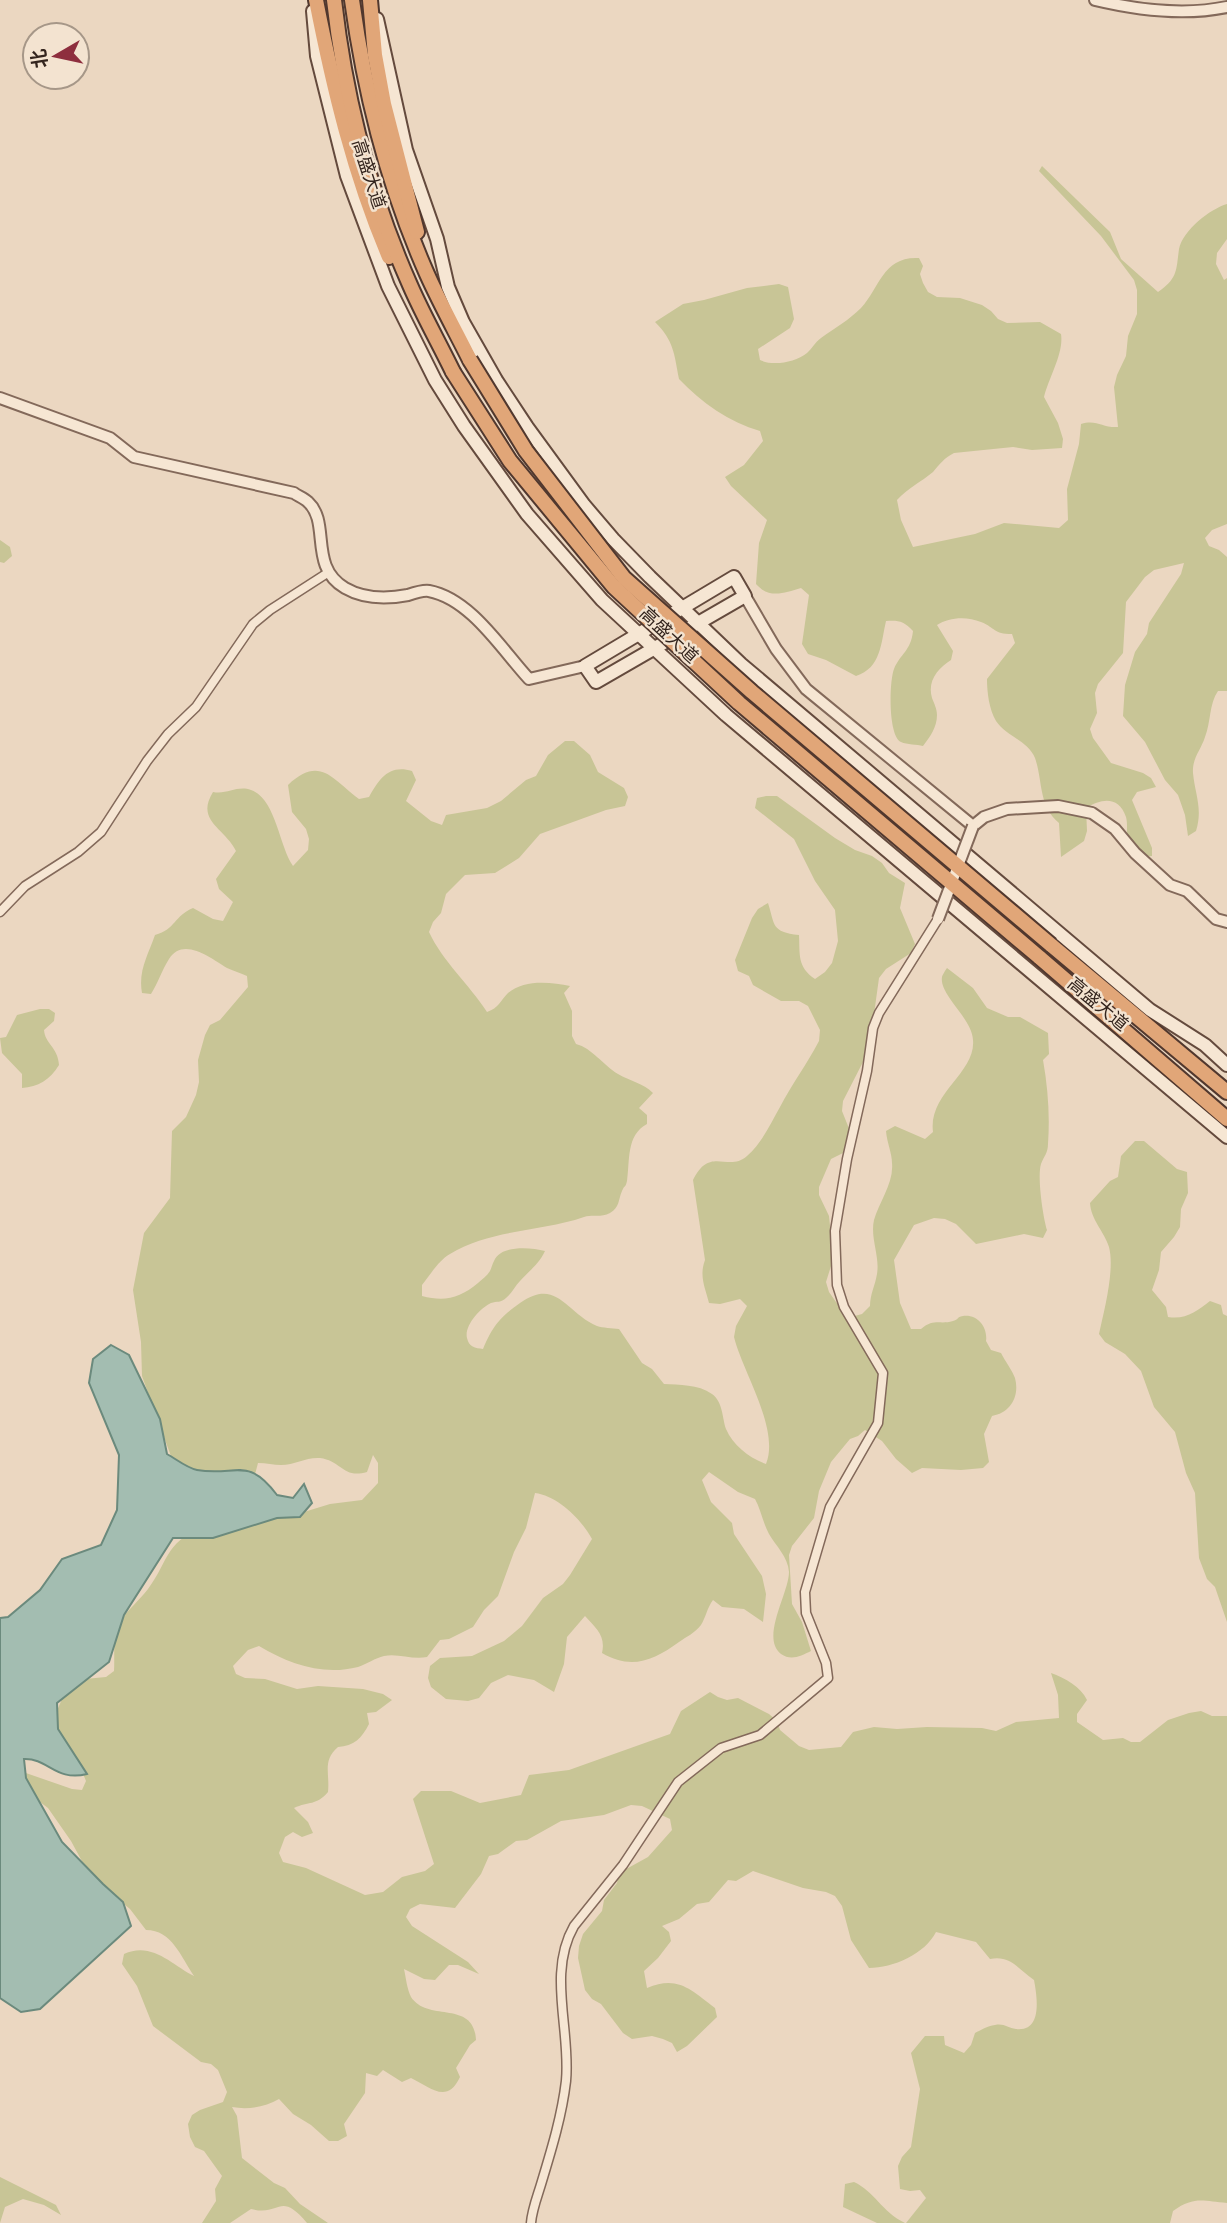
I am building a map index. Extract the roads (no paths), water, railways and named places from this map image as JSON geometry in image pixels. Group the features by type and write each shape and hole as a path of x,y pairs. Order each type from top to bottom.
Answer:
{"highway":[{"path":"314,0 355,161 375,224 402,286 440,346"},
{"name":"高盛大道","path":"334,0 347,90 385,220 410,284 453,372 510,461 614,587 739,703 1227,1119"},
{"name":"高盛大道","path":"352,0 370,109 402,214 427,275 470,360 526,451 624,579 752,692 1227,1092"},
{"path":"372,0 375,55 384,104 427,275"}],"main road":[{"name":"高盛大道","path":"314,0 317,56 347,176 388,286 435,380 464,426 527,514 602,600 726,715 1227,1138"},
{"name":"高盛大道","path":"372,0 406,150 437,239 448,287 463,322 496,380 584,505 622,549 741,664 1150,1010 1205,1045 1227,1065"},
{"path":"734,577 745,596 596,682 585,666 683,607 734,577"}],"street":[{"path":"1095,0 1159,11 1211,11 1227,7"},
{"path":"0,398 110,438 134,457 294,493 309,503 317,519 322,558 328,572 344,587 368,596 390,598 428,591 445,597 474,615 529,679 585,666"},
{"path":"0,912 25,886 78,852 101,832 147,761 168,734 196,707 253,624 328,572"},
{"path":"745,596 776,649 806,689 973,826"},
{"path":"531,2223 560,2120 566,2080 561,1964 567,1937 623,1865 678,1782 721,1748 760,1735 828,1678 826,1663 806,1613 805,1592 830,1507 877,1423 883,1373 844,1307 836,1285 835,1231 873,1028 879,1013 938,919 973,826 984,817 1007,809 1058,806 1092,813 1115,829 1135,853 1170,886 1187,891 1216,919 1227,922"}]}
